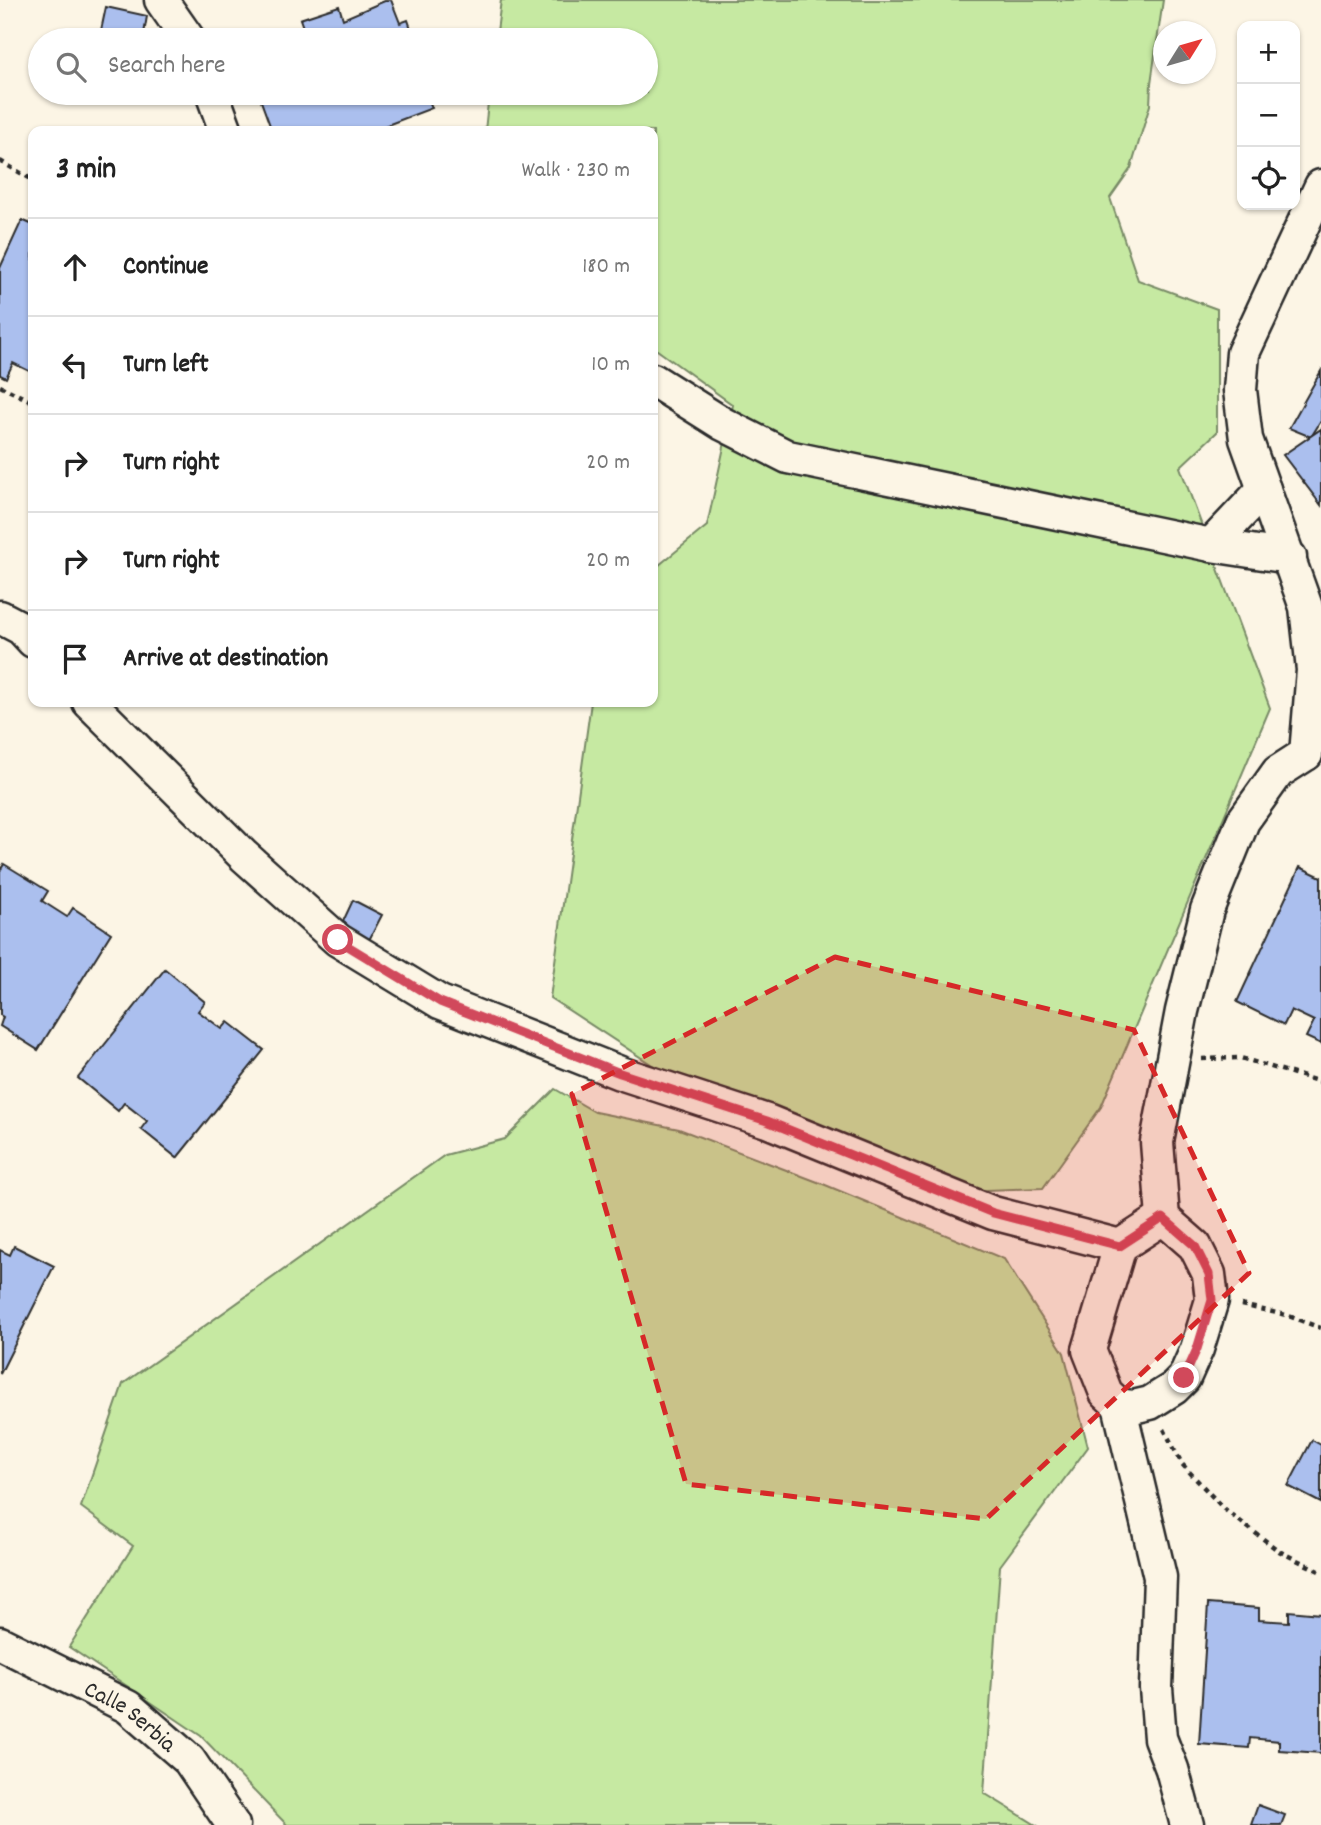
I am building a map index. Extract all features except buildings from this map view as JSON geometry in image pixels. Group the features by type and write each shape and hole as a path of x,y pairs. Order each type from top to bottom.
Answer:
{"lane":[{"path":"161,0 181,28"},
{"path":"216,105 224,126"},
{"path":"1119,1405 1133,1407 1150,1403 1174,1388 1184,1378 1197,1349 1212,1300 1209,1274 1195,1246 1163,1218 1157,1142 1207,910 1244,821 1279,772 1314,757 1312,670 1306,607 1246,439 1240,390 1244,353 1321,186"},
{"path":"658,383 723,424 788,457 1211,545 1290,557"},
{"path":"1211,545 1264,489"},
{"path":"0,617 21,628 28,636"},
{"path":"94,707 244,856 338,940 440,1002 620,1073 767,1121 993,1213 1120,1246"},
{"path":"1163,1218 1120,1246 1090,1350 1106,1393 1119,1405 1160,1577 1156,1688 1160,1738 1172,1769 1187,1825"},
{"name":"Calle Serbia","path":"0,1643 128,1707 189,1760 233,1825"}],"path":[{"path":"0,161 28,177"},
{"path":"0,386 28,400"},
{"path":"1173,1059 1241,1058 1321,1082"},
{"path":"1212,1300 1286,1315 1321,1328"},
{"path":"1150,1403 1182,1464 1224,1509 1279,1550 1321,1572"}],"highlighted area":[{"path":"835,957 1134,1030 1249,1273 986,1519 686,1484 572,1094"}],"green space":[{"path":"501,0 1163,0 1160,21 1153,21 1150,105 1131,168 1110,198 1138,280 1217,309 1217,432 1180,467 1270,708 1101,1107 1043,1188 960,1191 657,1068 550,998 590,707 658,707 658,566 707,526 733,405 658,351 658,126 486,126 488,105 658,105 658,28 498,28"},
{"path":"555,1089 595,1112 679,1129 823,1184 1004,1259 1064,1353 1088,1447 1000,1566 984,1793 1036,1825 287,1825 201,1736 69,1647 133,1546 81,1507 123,1384 445,1155 505,1139"}],"route":[{"path":"338,940 440,1002 620,1073 767,1121 993,1213 1120,1246 1163,1218 1195,1246 1209,1274 1212,1300 1197,1349 1184,1378"}]}
